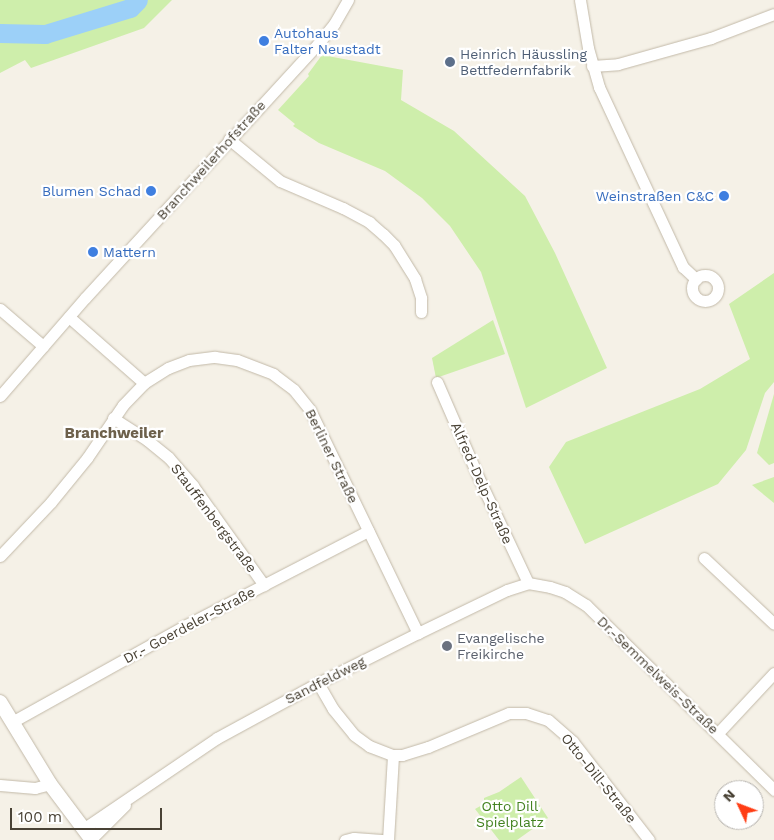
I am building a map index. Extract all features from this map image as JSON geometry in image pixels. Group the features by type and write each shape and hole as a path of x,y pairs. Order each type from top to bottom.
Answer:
{"street":[{"name":"Branchweilerhofstraße","path":"0,396 69,316 323,38 348,0"},
{"path":"580,0 592,66 599,87 683,266 696,279"},
{"path":"592,66 618,64 711,38 774,14"},
{"path":"229,139 280,181 343,208 368,222 383,234 394,245 415,279 422,298 421,312"},
{"path":"0,309 43,346"},
{"path":"69,316 144,383"},
{"name":"Berliner Straße","path":"0,556 67,483 113,418 144,383 168,368 202,358 237,360 273,374 294,390 310,410 418,633"},
{"name":"Alfred-Delp-Straße","path":"437,382 481,483 528,583"},
{"name":"Stauffenbergstraße","path":"113,418 147,440 169,458 193,486 264,585"},
{"name":"Dr.- Goerdeler-Straße","path":"12,722 186,625 368,531"},
{"path":"704,558 774,624"},
{"name":"Sandfeldweg","path":"88,836 119,812 132,796 164,772 217,738 318,683 418,633 507,590 528,583"},
{"name":"Dr.-Semmelweis-Straße","path":"528,583 566,592 586,605 774,790"},
{"path":"718,733 774,674"},
{"path":"318,683 333,709 354,735 369,746 393,755 387,840 354,838 345,840"},
{"path":"0,702 50,784 88,836"},
{"name":"Otto-Dill-Straße","path":"393,755 402,755 428,747 509,713 526,713 537,716 556,726 573,742 649,840"},
{"path":"0,785 35,788 50,784"}],"green space":[{"path":"0,0 172,0 144,28 31,68 25,60 0,73"},
{"path":"322,55 403,70 401,100 454,131 525,196 555,253 607,368 526,408 481,272 450,226 422,198 385,171 319,143 293,126 295,124 278,110 309,76 308,74"},
{"path":"774,273 774,382 765,393 746,450 718,484 585,544 549,467 566,442 700,389 750,359 729,304"},
{"path":"493,320 505,354 436,378 432,358"},
{"path":"774,394 774,463 769,465 757,453"},
{"path":"774,477 774,503 752,485"},
{"name":"Otto Dill Spielplatz","path":"521,777 548,818 517,840 499,840 475,809 484,804 484,798 499,792"}],"waterway":[{"path":"0,33 45,34 130,8 138,0"}],"place":[{"name":"Autohaus Falter Neustadt","path":"264,41"},
{"name":"Heinrich Häussling Bettfedernfabrik","path":"450,62"},
{"name":"Blumen Schad","path":"151,191"},
{"name":"Weinstraßen C&C","path":"724,196"},
{"name":"Mattern","path":"93,252"},
{"name":"Evangelische Freikirche","path":"447,646"}],"district":[{"name":"Branchweiler","path":"114,434"}]}
